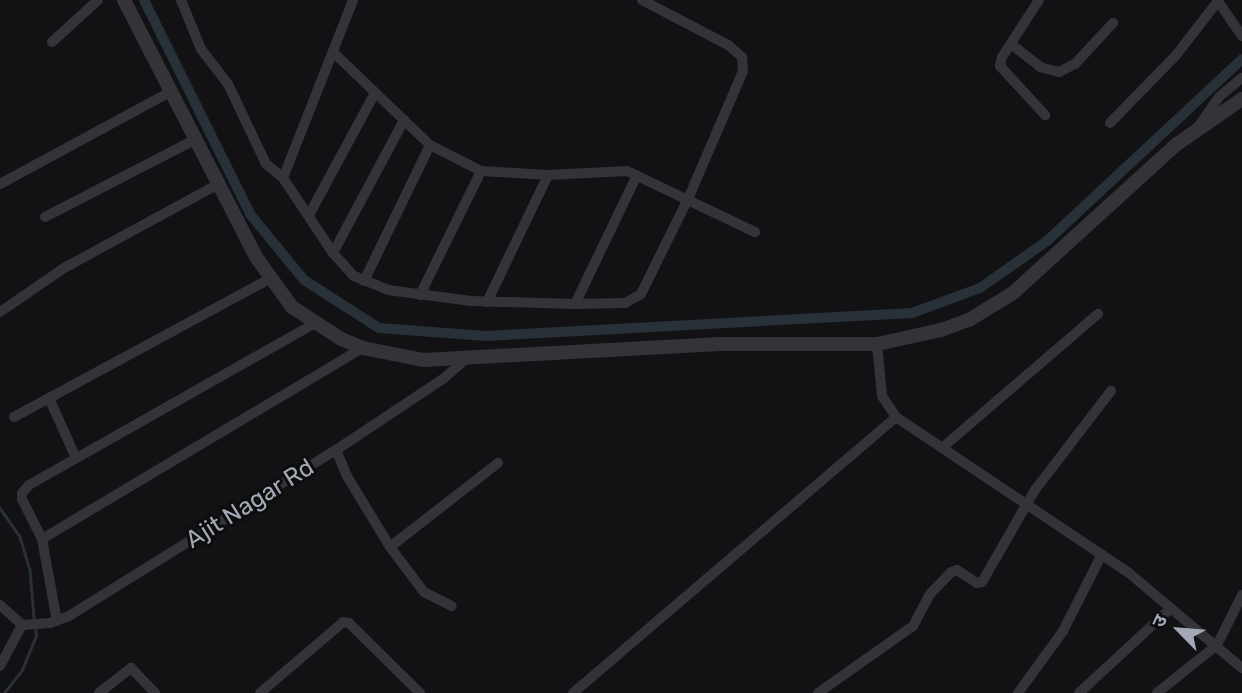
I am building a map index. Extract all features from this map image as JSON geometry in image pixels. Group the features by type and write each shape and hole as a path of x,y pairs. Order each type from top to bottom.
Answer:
{"street":[{"path":"52,42 98,0"},
{"path":"124,0 217,185 269,279 292,307 314,324 363,348 415,359 720,344 877,344 942,330 969,320 1013,293 1198,127 1242,99"},
{"path":"181,0 201,49 228,84 260,154 271,170 283,178 344,267 364,281 388,290 487,302 575,304 625,303 636,298 644,289 741,83 744,63 742,57 729,45 642,0"},
{"path":"283,178 354,0"},
{"path":"1039,0 1002,57 1001,69 1045,115"},
{"path":"1110,123 1177,54 1218,0 1242,36"},
{"path":"1011,44 1040,67 1059,72 1075,64 1113,23"},
{"path":"333,52 430,145 481,171 548,175 619,171 637,175 755,232"},
{"path":"1198,127 1219,97 1242,78"},
{"path":"0,184 170,92"},
{"path":"309,215 375,93"},
{"path":"333,253 404,120"},
{"path":"45,217 194,140"},
{"path":"364,281 430,145"},
{"path":"420,295 481,171"},
{"path":"487,302 548,175"},
{"path":"575,304 637,175"},
{"path":"0,312 64,268 217,185"},
{"path":"14,417 269,279"},
{"path":"942,448 1098,314"},
{"path":"54,622 42,539 22,494 29,485 314,324"},
{"path":"877,344 882,396 896,417 1102,554 1242,668"},
{"path":"42,539 363,348"},
{"name":"Ajit Nagar Rd","path":"24,625 54,622 335,450 443,379 467,358"},
{"path":"818,693 912,626 930,594 951,572 957,570 977,583 982,582 1026,505 1058,457 1111,391"},
{"path":"49,398 76,458"},
{"path":"573,693 896,417"},
{"path":"335,450 390,547 424,592 452,606"},
{"path":"390,547 498,463"},
{"path":"1018,693 1063,631 1102,554"},
{"path":"1157,693 1217,645 1242,595"},
{"path":"0,606 24,625 2,658"},
{"path":"1079,693 1170,609"},
{"path":"260,693 343,622 349,623 420,693"},
{"path":"99,693 131,668 155,693"}],"waterway":[{"path":"144,0 250,214 304,280 379,328 486,336 912,313 980,288 1047,241 1242,59"},
{"path":"0,508 20,537 30,569 34,619"},
{"path":"4,693 22,670 36,636 35,626"}]}
